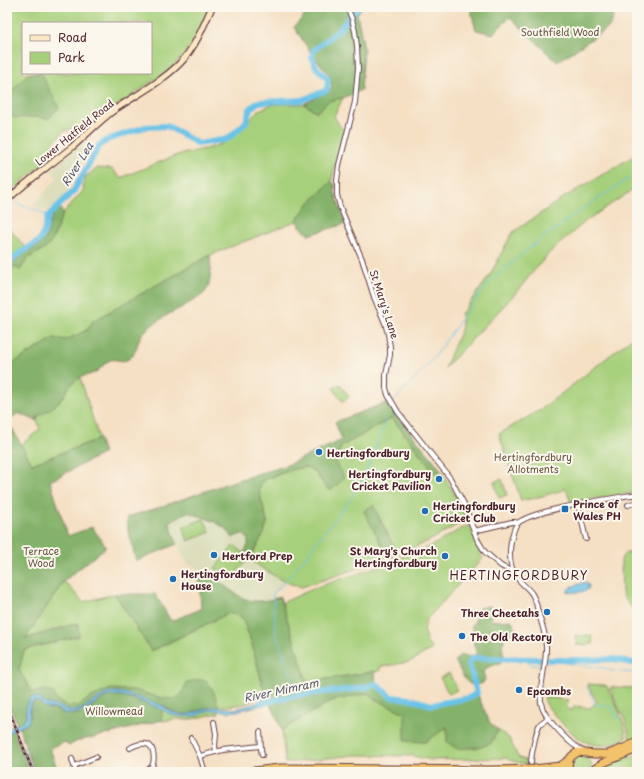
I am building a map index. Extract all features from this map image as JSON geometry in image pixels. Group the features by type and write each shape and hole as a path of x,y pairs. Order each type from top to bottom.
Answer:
{"highway":[{"path":"592,771 603,763 636,746"},
{"path":"245,772 280,768 517,770 560,766 578,752 608,754 625,751"},
{"path":"586,753 592,758 594,764 592,771"},
{"path":"570,772 568,767 571,758"}],"main road":[{"name":"Lower Hatfield Road","path":"7,200 35,175 70,149 113,111 150,87 176,66 186,56 195,42 212,7"}],"street":[{"name":"St Mary's Lane","path":"348,8 355,31 358,68 355,102 339,165 337,186 339,202 388,334 390,347 386,375 386,388 388,395 402,417 450,478 466,508 474,531 485,552 501,566 512,570"},
{"path":"586,753 571,743 548,718 542,708 540,700 545,660 545,636 533,596 512,570 510,562 513,532 518,523 538,514 637,494"},
{"path":"628,505 637,502"},
{"path":"578,505 586,539"},
{"path":"474,531 512,522 518,523"},
{"path":"531,763 532,751 538,727 548,718"},
{"path":"214,722 216,752"},
{"path":"260,732 260,746 262,755"},
{"path":"191,738 200,756 205,772"},
{"path":"571,743 571,758"},
{"path":"130,748 140,744 151,747 153,752 153,763 151,768 144,772"},
{"path":"200,756 235,748 260,746"},
{"path":"74,766 96,757"},
{"path":"72,759 76,772"}],"shaded area":[{"path":"85,141 93,150 83,160 67,193 57,204 47,211 32,206 57,179 51,169"},
{"name":"Hertford Prep","path":"187,512 219,524 231,535 246,536 248,548 243,553 265,570 285,582 273,594 273,599 265,601 251,601 235,594 211,575 208,574 199,577 197,567 187,564 177,544 169,522"},
{"path":"25,745 35,772 29,772 20,747"}],"green space":[{"path":"7,7 210,7 195,39 183,56 170,69 85,127 64,131 51,145 50,158 7,194"},
{"path":"312,7 362,7 357,14 364,49 361,90 343,98 329,101 317,112 304,104 332,89 330,76 311,53 294,27"},
{"name":"Southfield Wood","path":"470,7 607,7 613,18 608,28 557,62 510,17 493,34 476,30"},
{"path":"29,74 42,74 59,108 48,119 38,117 16,118 8,114 7,96"},
{"path":"343,98 334,116 339,125 345,131 331,182 309,203 296,221 210,255 93,321 87,330 66,340 54,338 7,367 7,280 14,266 20,270 28,258 46,248 52,241 63,213 83,191 85,177 98,168 112,169 120,178 177,155 214,147 229,140 259,110 273,104 304,104 317,112 328,100"},
{"path":"637,154 637,187 587,220 549,253 512,297 445,368 462,327 461,314 489,277 512,233 563,198"},
{"path":"331,182 335,184 335,192 345,224 308,235 296,221 309,203"},
{"path":"60,208 63,213 52,241 46,248 28,258 20,270 12,265 19,257 36,247 44,240 52,217"},
{"path":"7,226 25,247 10,258 7,263"},
{"name":"Terrace Wood","path":"210,255 210,279 204,294 148,328 141,336 136,350 130,358 124,361 110,360 96,372 78,378 57,403 37,417 37,421 18,413 8,421 32,464 99,439 104,453 50,481 68,536 92,527 106,547 64,581 25,639 78,623 79,636 24,650 19,670 32,692 45,690 49,691 53,693 56,700 68,706 78,706 93,696 111,689 134,690 162,698 174,699 181,695 187,683 195,680 201,680 206,681 209,684 219,707 207,708 189,714 179,714 161,705 118,692 108,693 80,710 71,711 46,704 34,697 26,706 26,715 23,722 17,724 7,699 7,367 54,338 66,340 87,330 93,321"},
{"name":"Hertingfordbury Allotments","path":"637,334 637,492 571,503 566,489 521,501 499,434 540,410"},
{"path":"80,377 99,439 32,464 21,445 40,429 37,417 52,407 73,382"},
{"path":"340,384 349,397 344,401 342,401 333,388"},
{"path":"385,403 392,406 403,423 441,470 435,473 392,418 342,446 336,457 337,465 343,475 343,479 332,490 326,487 318,475 308,468 299,468 263,480 259,490 267,522 264,533 250,559 243,553 248,545 246,536 240,535 233,538 229,532 219,524 187,512 169,522 177,544 136,561 128,529 127,517 287,465 342,440 335,422"},
{"path":"392,418 435,473 441,470 467,520 426,542 397,553 373,505 364,511 388,557 302,587 285,582 250,559 264,533 267,522 259,490 263,480 297,468 307,467 315,472 326,487 343,475 337,465 336,457 342,446"},
{"path":"502,479 507,495 499,498 494,482"},
{"path":"373,505 398,556 389,559 364,511"},
{"path":"204,519 210,532 188,541 183,527"},
{"path":"469,525 479,544 480,555 483,558 426,620 425,636 427,643 432,649 409,662 380,667 380,671 307,682 282,603 317,587 431,546"},
{"path":"234,545 249,558 230,580 215,568"},
{"path":"637,552 637,612 624,598 622,592 621,560 625,554"},
{"path":"208,574 231,591 250,600 263,601 280,597 307,682 375,671 376,684 391,697 408,699 431,705 469,698 477,693 490,723 498,730 491,743 482,747 457,749 447,742 447,727 425,742 405,741 405,713 375,699 368,693 331,701 282,730 273,709 266,698 252,644 242,617 229,613 151,651 115,594 155,594 171,621 201,609 199,577"},
{"name":"Willowmead","path":"64,581 83,602 115,594 152,651 229,613 242,617 252,644 266,698 257,699 244,704 219,706 219,713 198,718 184,720 162,720 80,740 69,746 65,742 50,748 19,670 24,650 78,636 77,623 25,639"},
{"path":"491,607 493,613 490,618 491,620 511,620 516,630 514,634 507,632 503,636 504,641 502,645 504,657 500,664 486,668 483,672 485,679 483,683 474,686 467,682 455,661 460,655 468,657 477,654 473,641 472,625 476,619 474,613 479,608"},
{"path":"592,635 593,644 576,645 575,636"},
{"path":"449,673 457,690 449,694 440,678"},
{"path":"587,684 607,686 622,719 626,738 615,743 605,745 597,745 581,740 559,720 546,703 544,697 568,700 567,709 573,710 574,706 590,708 597,702"},
{"path":"610,688 637,688 637,733 633,742 630,742 623,714 621,713"},
{"path":"368,693 375,699 405,713 425,742 447,727 491,743 498,730 509,738 518,757 525,760 529,765 506,758 431,760 412,756 355,755 285,763 282,730 331,701"},
{"name":"Willowmead","path":"113,695 124,696 161,709 162,720 80,740 69,746 65,742 50,748 58,772 35,772 19,728 27,724 30,717 32,703 36,701 43,706 68,714 74,714 80,713"},
{"path":"13,730 29,772 8,772 7,737"},
{"path":"637,754 637,772 600,772 608,766"},
{"path":"578,755 590,760 591,765 588,772 574,772 571,769 571,763"}],"water":[{"path":"586,582 589,586 587,590 568,592 571,587"},
{"path":"118,692 161,705 172,712 184,715 213,707 236,709 267,700 270,703 237,711 229,712 211,710 195,716 183,717 172,715 161,709 132,698 119,695 108,696 82,712 70,714 66,714 57,709 46,708 39,702 34,701 30,705 29,720 27,724 11,731 7,737 11,727 20,723 26,718 26,706 33,697 38,698 46,704 71,711 80,710 108,693"}],"waterway":[{"name":"River Lea","path":"7,269 13,258 39,241 44,232 48,216 73,192 99,146 107,140 145,127 167,126 198,144 228,139 246,122 250,109 258,102 302,100 327,90 328,79 316,67 312,58 313,51 339,30 358,7"},
{"path":"394,401 433,359 474,301 492,280 538,241 637,173"},
{"path":"15,200 20,205 48,216"},
{"path":"299,695 276,635 273,594 285,582 305,557 309,555 309,551 360,486 385,424 385,419"},
{"name":"River Mimram","path":"261,703 299,695 362,688 376,684 391,697 410,699 431,705 469,698 477,693 469,664 472,658 539,659"},
{"path":"523,659 532,665 541,665"},
{"name":"River Mimram","path":"549,660 614,659 637,664"},
{"path":"565,663 604,668 613,671 637,673"},
{"path":"587,686 595,704 612,707 617,718 621,717"},
{"path":"631,714 637,713"}],"railway":[{"path":"7,705 33,772"}],"place":[{"name":"Hertingfordbury","path":"319,452"},
{"name":"Hertingfordbury Cricket Pavilion","path":"439,479"},
{"name":"Prince of Wales PH","path":"565,509"},
{"name":"Hertingfordbury Cricket Club","path":"425,511"},
{"name":"Hertford Prep","path":"214,555"},
{"name":"St Mary's Church Hertingfordbury","path":"445,556"},
{"name":"Hertingfordbury House","path":"173,579"},
{"name":"Three Cheetahs","path":"547,612"},
{"name":"The Old Rectory","path":"462,636"},
{"name":"Epcombs","path":"519,690"}],"district":[{"name":"HERTINGFORDBURY","path":"519,575"}]}
